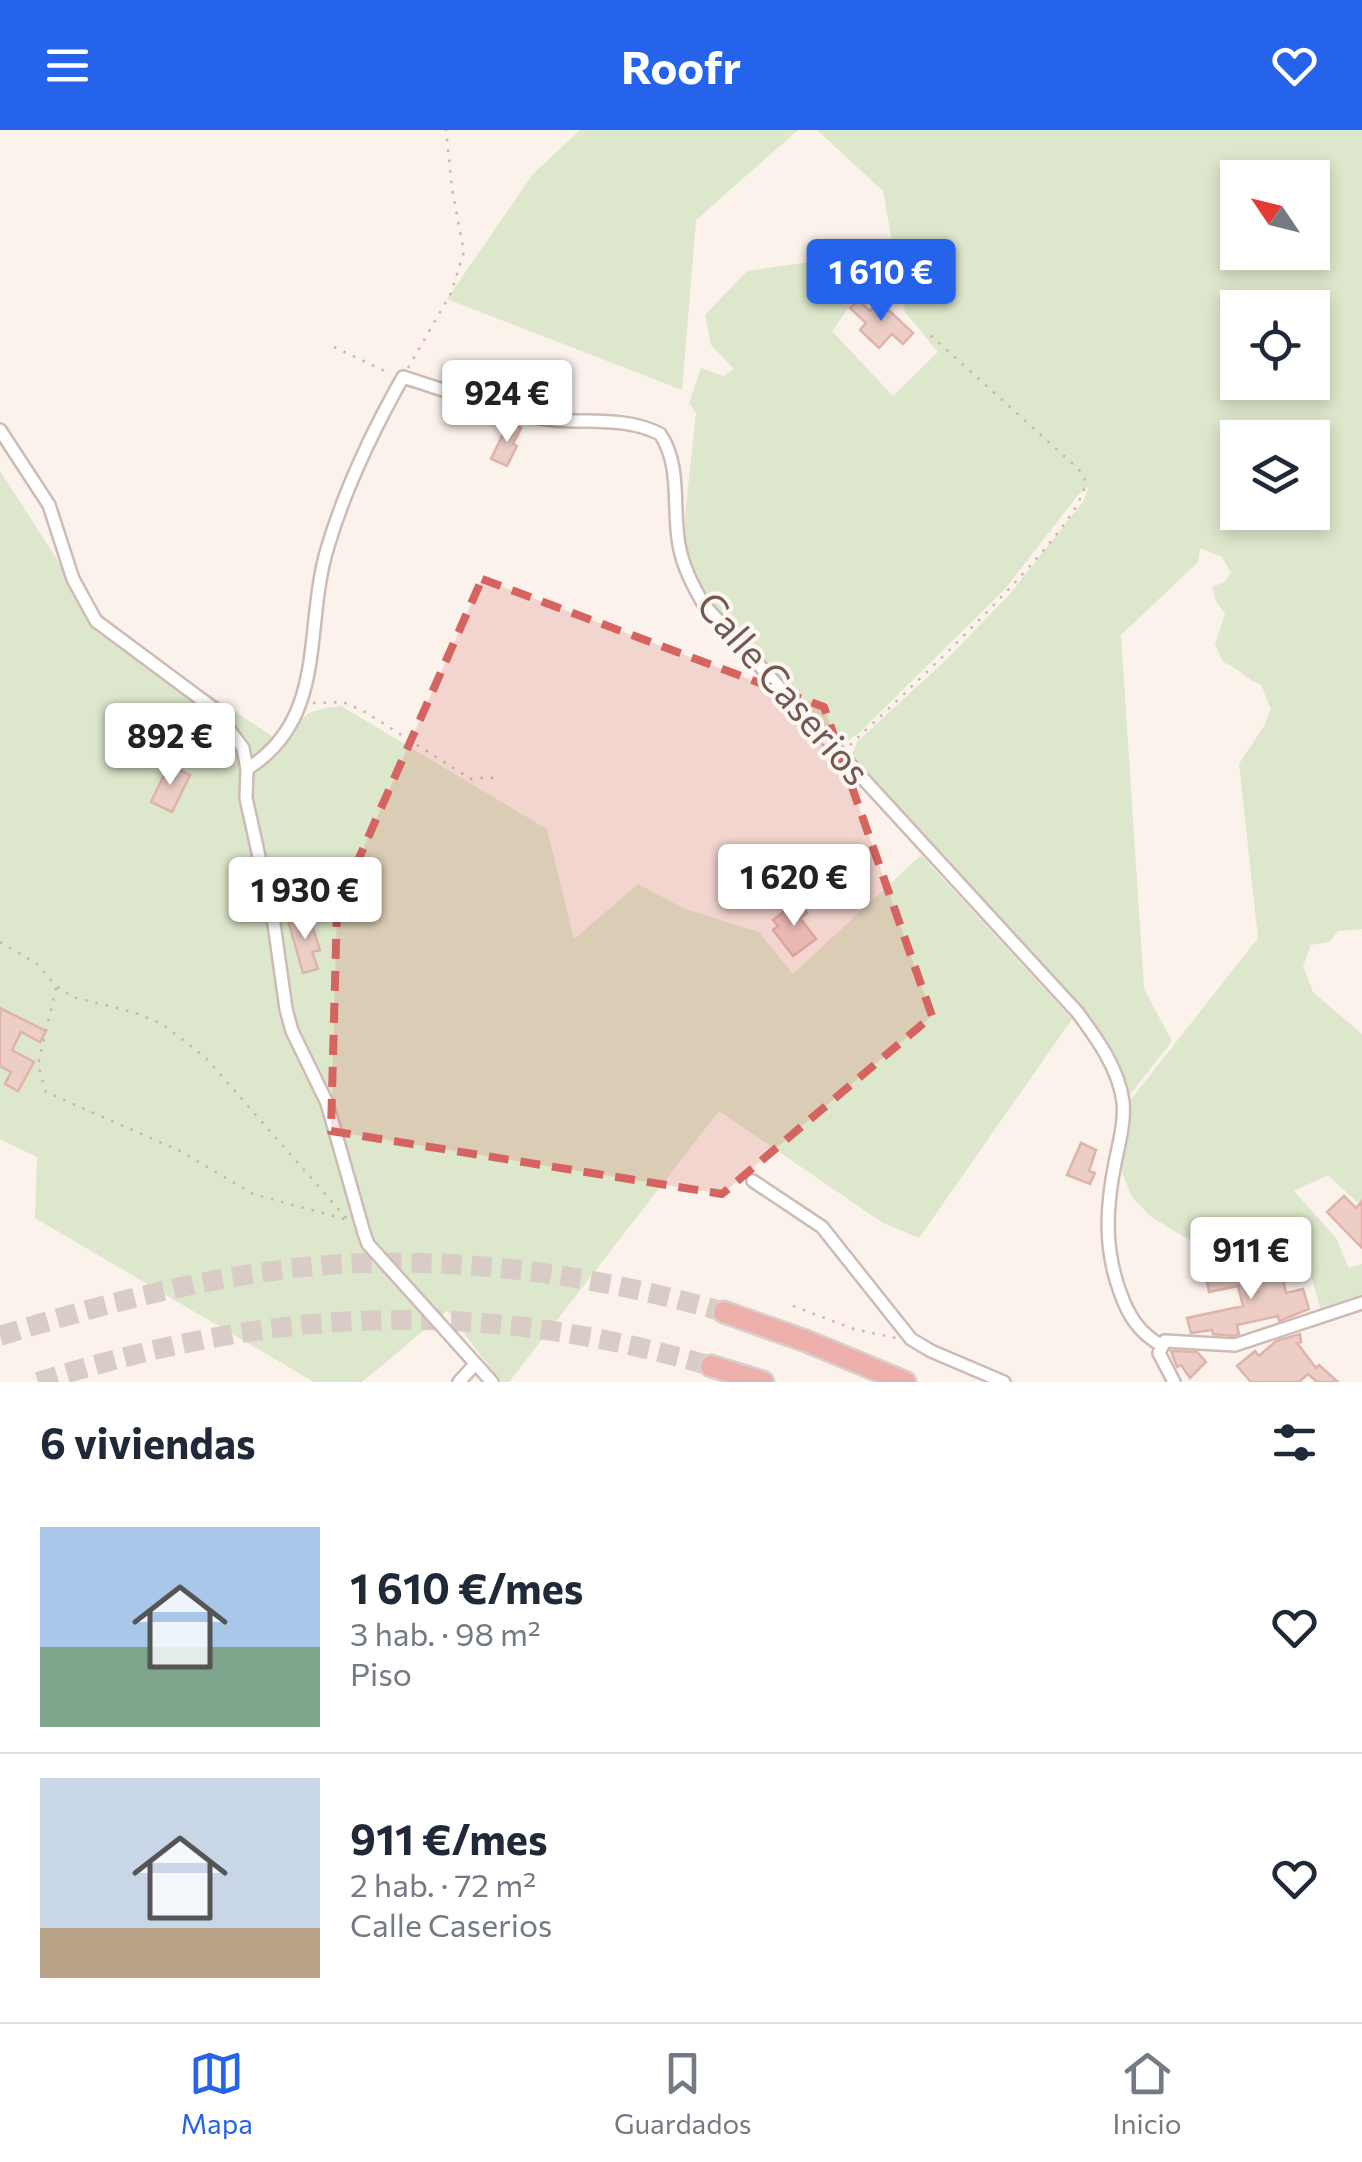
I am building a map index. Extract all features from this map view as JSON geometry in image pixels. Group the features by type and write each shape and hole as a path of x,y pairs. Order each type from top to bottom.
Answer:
{"highway":[{"path":"724,1312 905,1382"},
{"path":"711,1366 763,1382"}],"street":[{"path":"248,769 272,754 298,713 306,685 320,573 329,542 371,433 403,377"},
{"name":"Calle Caserios","path":"403,377 531,417 624,421 660,434 672,460 678,544 690,581 704,605 1078,1014 1098,1041 1124,1107 1106,1215 1107,1245 1128,1312 1141,1331 1161,1345 1160,1353 1174,1382"},
{"path":"0,430 49,504 72,579 96,620 213,708 242,748 248,769 246,798 274,924 286,1009 292,1031 327,1103 354,1222 368,1244 492,1382"},
{"path":"753,1181 806,1214 828,1233 911,1340 1004,1382"},
{"path":"1161,1345 1171,1340 1235,1344 1362,1302"},
{"path":"459,1382 474,1364"}],"path":[{"path":"334,348 403,377 450,294 464,252 446,130"},
{"path":"839,755 1016,582 1073,510 1085,484 1073,464 928,333"},
{"path":"301,702 343,702 471,779 500,780"},
{"path":"0,942 36,963 56,986 73,997 133,1012 162,1024 196,1049 354,1222"},
{"path":"56,986 38,1065 46,1092 180,1152 253,1194 354,1222"},
{"path":"793,1306 870,1334 911,1340"}],"highlighted area":[{"path":"482,579 824,707 932,1016 722,1194 331,1131 337,908"}],"green space":[{"path":"580,130 798,130 696,220 682,390 447,299 533,174"},
{"path":"817,130 1362,130 1362,929 1338,931 1329,942 1311,945 1303,966 1313,992 1362,1034 1362,1199 1358,1203 1328,1175 1294,1191 1336,1238 1349,1268 1362,1264 1362,1298 1321,1310 1304,1252 1241,1272 1150,1216 1132,1197 1119,1165 1129,1102 1258,938 1239,764 1271,709 1261,685 1223,662 1215,644 1225,614 1212,587 1224,582 1231,573 1222,557 1200,548 1198,562 1121,635 1144,989 1172,1041 1129,1096 1104,1043 1080,1005 850,758 858,741 1008,596 1083,502 1089,486 1005,589 846,742 836,742 705,600 686,556 683,534 696,413 689,403 701,368 723,376 734,369 711,345 705,315 747,271 810,262 855,298 832,331 893,396 938,352 905,312 883,191"},
{"path":"0,471 96,620 284,744 306,716 341,706 547,829 574,939 638,884 685,909 759,932 793,974 921,855 1072,1019 919,1238 883,1223 719,1111 509,1382 501,1382 447,1311 362,1382 314,1382 35,1218 37,1157 0,1139"}],"building":[{"path":"858,300 870,311 879,301 913,333 903,344 892,334 879,348 860,330 866,323 850,308"},
{"path":"509,422 521,428 507,466 491,459"},
{"path":"169,765 190,775 172,812 151,802"},
{"path":"798,901 807,913 800,918 816,939 793,956 773,930 778,926 773,920"},
{"path":"308,913 320,950 312,952 318,969 303,973 288,920"},
{"path":"0,1008 46,1031 40,1042 21,1032 12,1050 34,1062 18,1091 5,1084 11,1072 0,1066"},
{"path":"1081,1143 1096,1150 1089,1171 1095,1173 1090,1184 1067,1175"},
{"path":"1344,1196 1356,1208 1362,1201 1362,1248 1327,1212"},
{"path":"1280,1266 1286,1293 1303,1289 1309,1309 1279,1321 1278,1316 1237,1325 1239,1334 1234,1336 1213,1334 1212,1330 1191,1333 1187,1318 1243,1306 1238,1286 1209,1292 1207,1282"},
{"path":"1300,1334 1301,1342 1297,1343 1316,1368 1319,1365 1338,1382 1317,1382 1308,1374 1299,1382 1251,1382 1237,1366 1255,1351 1259,1356 1276,1341"},
{"path":"1171,1351 1197,1352 1206,1362 1190,1378 1181,1365 1177,1367"}],"tunnel":[{"path":"0,1336 188,1285 357,1263 463,1265 569,1277 724,1312"},
{"path":"38,1382 124,1357 209,1339 291,1326 373,1320 456,1321 539,1329 624,1344 711,1366"}]}
